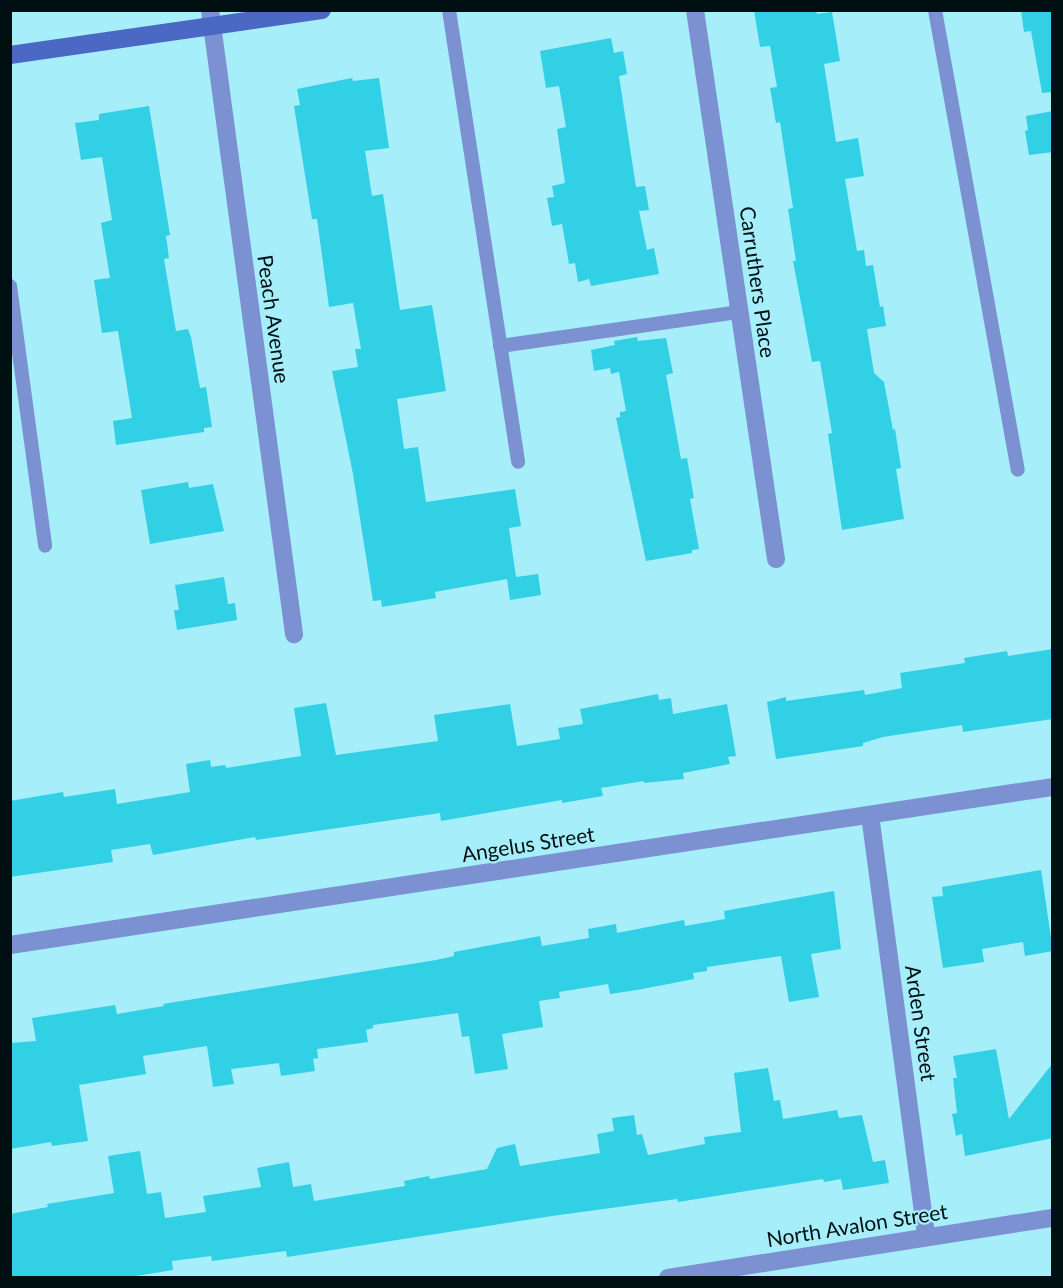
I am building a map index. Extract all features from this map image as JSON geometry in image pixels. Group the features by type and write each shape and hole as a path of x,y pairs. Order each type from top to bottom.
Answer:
{"street":[{"path":"10,55 212,19 322,10"},
{"name":"Carruthers Place","path":"695,10 776,559"},
{"name":"Peach Avenue","path":"212,19 294,634"},
{"name":"Angelus Street","path":"10,945 1053,787"},
{"name":"Arden Street","path":"870,815 927,1237"},
{"name":"North Avalon Street","path":"668,1278 1053,1218"}],"lane":[{"path":"449,10 518,462"},
{"path":"935,10 1018,470"},
{"path":"10,286 45,546"},
{"path":"500,346 740,312"}],"building":[{"path":"754,10 816,10 817,14 832,12 840,61 824,64 836,142 858,138 864,176 845,179 857,251 864,250 866,266 873,265 880,307 883,306 886,326 867,329 874,373 884,382 893,430 895,429 901,468 896,469 904,519 842,530 828,434 832,433 820,361 812,362 793,261 796,261 788,209 793,208 780,122 776,123 770,88 777,87 770,46 760,47"},
{"path":"1021,10 1053,10 1053,92 1042,93 1031,31 1024,32"},
{"path":"611,38 614,53 623,51 627,74 619,76 636,187 645,186 649,210 639,211 647,250 654,248 659,274 591,286 589,279 578,282 575,263 569,264 562,224 552,226 547,198 554,197 552,186 565,183 557,129 566,127 559,86 546,88 540,51"},
{"path":"352,78 353,81 379,78 389,148 365,151 372,196 383,194 400,310 432,305 446,391 397,399 404,449 418,447 426,502 515,489 521,526 509,528 516,577 538,574 541,595 510,600 507,579 435,592 436,598 382,607 381,600 373,601 353,474 332,371 358,367 355,349 361,349 353,303 329,307 317,219 312,219 294,106 300,105 297,89"},
{"path":"149,106 170,235 166,236 169,258 164,259 176,331 188,329 191,337 200,388 206,387 212,427 204,428 204,432 116,445 113,421 132,418 118,331 102,333 94,280 110,278 101,223 112,220 102,157 81,160 75,123 99,120 99,114"},
{"path":"1053,111 1053,152 1029,155 1025,131 1028,130 1026,116"},
{"path":"637,337 638,341 666,338 673,373 666,375 681,459 687,458 694,498 690,499 699,549 692,550 692,553 646,561 616,418 620,417 620,412 626,411 619,372 611,374 610,368 594,371 591,350 615,345 614,341"},
{"path":"188,482 189,488 213,484 224,531 150,544 141,490"},
{"path":"224,577 228,604 235,603 237,620 177,630 174,610 179,610 175,585"},
{"path":"1053,649 1053,719 963,732 962,725 883,737 863,743 863,746 776,759 767,702 786,697 786,701 864,690 865,695 902,688 900,673 965,663 964,658 1007,651 1008,656"},
{"path":"658,694 659,700 671,698 673,714 727,704 736,756 728,757 730,764 683,773 684,779 644,783 644,781 601,788 603,796 562,803 562,800 441,821 440,813 256,840 255,837 153,855 150,844 111,850 113,862 10,877 10,801 63,792 64,797 115,789 117,804 190,792 186,764 210,760 211,767 225,765 226,768 301,756 294,708 326,703 336,755 438,741 434,715 510,704 517,746 560,739 558,728 583,724 580,709"},
{"path":"1041,870 1053,951 1025,956 1023,942 982,949 984,962 943,968 932,897 943,896 942,887"},
{"path":"834,891 841,949 811,954 819,997 789,1002 781,956 707,967 707,971 693,973 694,979 637,990 610,994 608,984 559,992 560,998 539,1001 543,1027 502,1034 508,1069 475,1074 469,1036 462,1037 458,1013 373,1025 373,1028 366,1030 368,1042 317,1049 318,1058 313,1059 315,1071 281,1076 279,1063 231,1069 234,1084 213,1087 207,1046 143,1056 146,1074 79,1085 88,1141 52,1146 51,1142 10,1149 10,1043 36,1041 32,1018 115,1005 117,1014 164,1006 163,1004 436,960 454,956 454,952 540,936 542,946 589,938 588,929 616,924 617,933 684,920 685,926 725,919 724,911"},
{"path":"996,1049 1009,1119 1053,1063 1053,1138 965,1156 962,1134 956,1136 952,1114 957,1113 953,1078 957,1078 953,1056"},
{"path":"768,1068 774,1101 780,1100 783,1119 837,1110 839,1118 862,1115 873,1162 885,1160 889,1183 843,1190 841,1179 824,1182 823,1179 678,1202 677,1199 552,1216 287,1257 286,1251 212,1261 211,1256 172,1261 173,1270 124,1278 10,1278 10,1214 48,1207 47,1204 114,1193 108,1156 140,1151 147,1194 161,1192 165,1218 206,1212 203,1196 261,1187 257,1168 289,1162 293,1187 311,1184 314,1201 405,1186 404,1181 429,1176 430,1179 487,1169 497,1148 515,1144 520,1166 600,1153 597,1134 614,1131 612,1118 634,1115 637,1135 642,1134 648,1155 705,1144 704,1137 741,1132 734,1073"}]}
